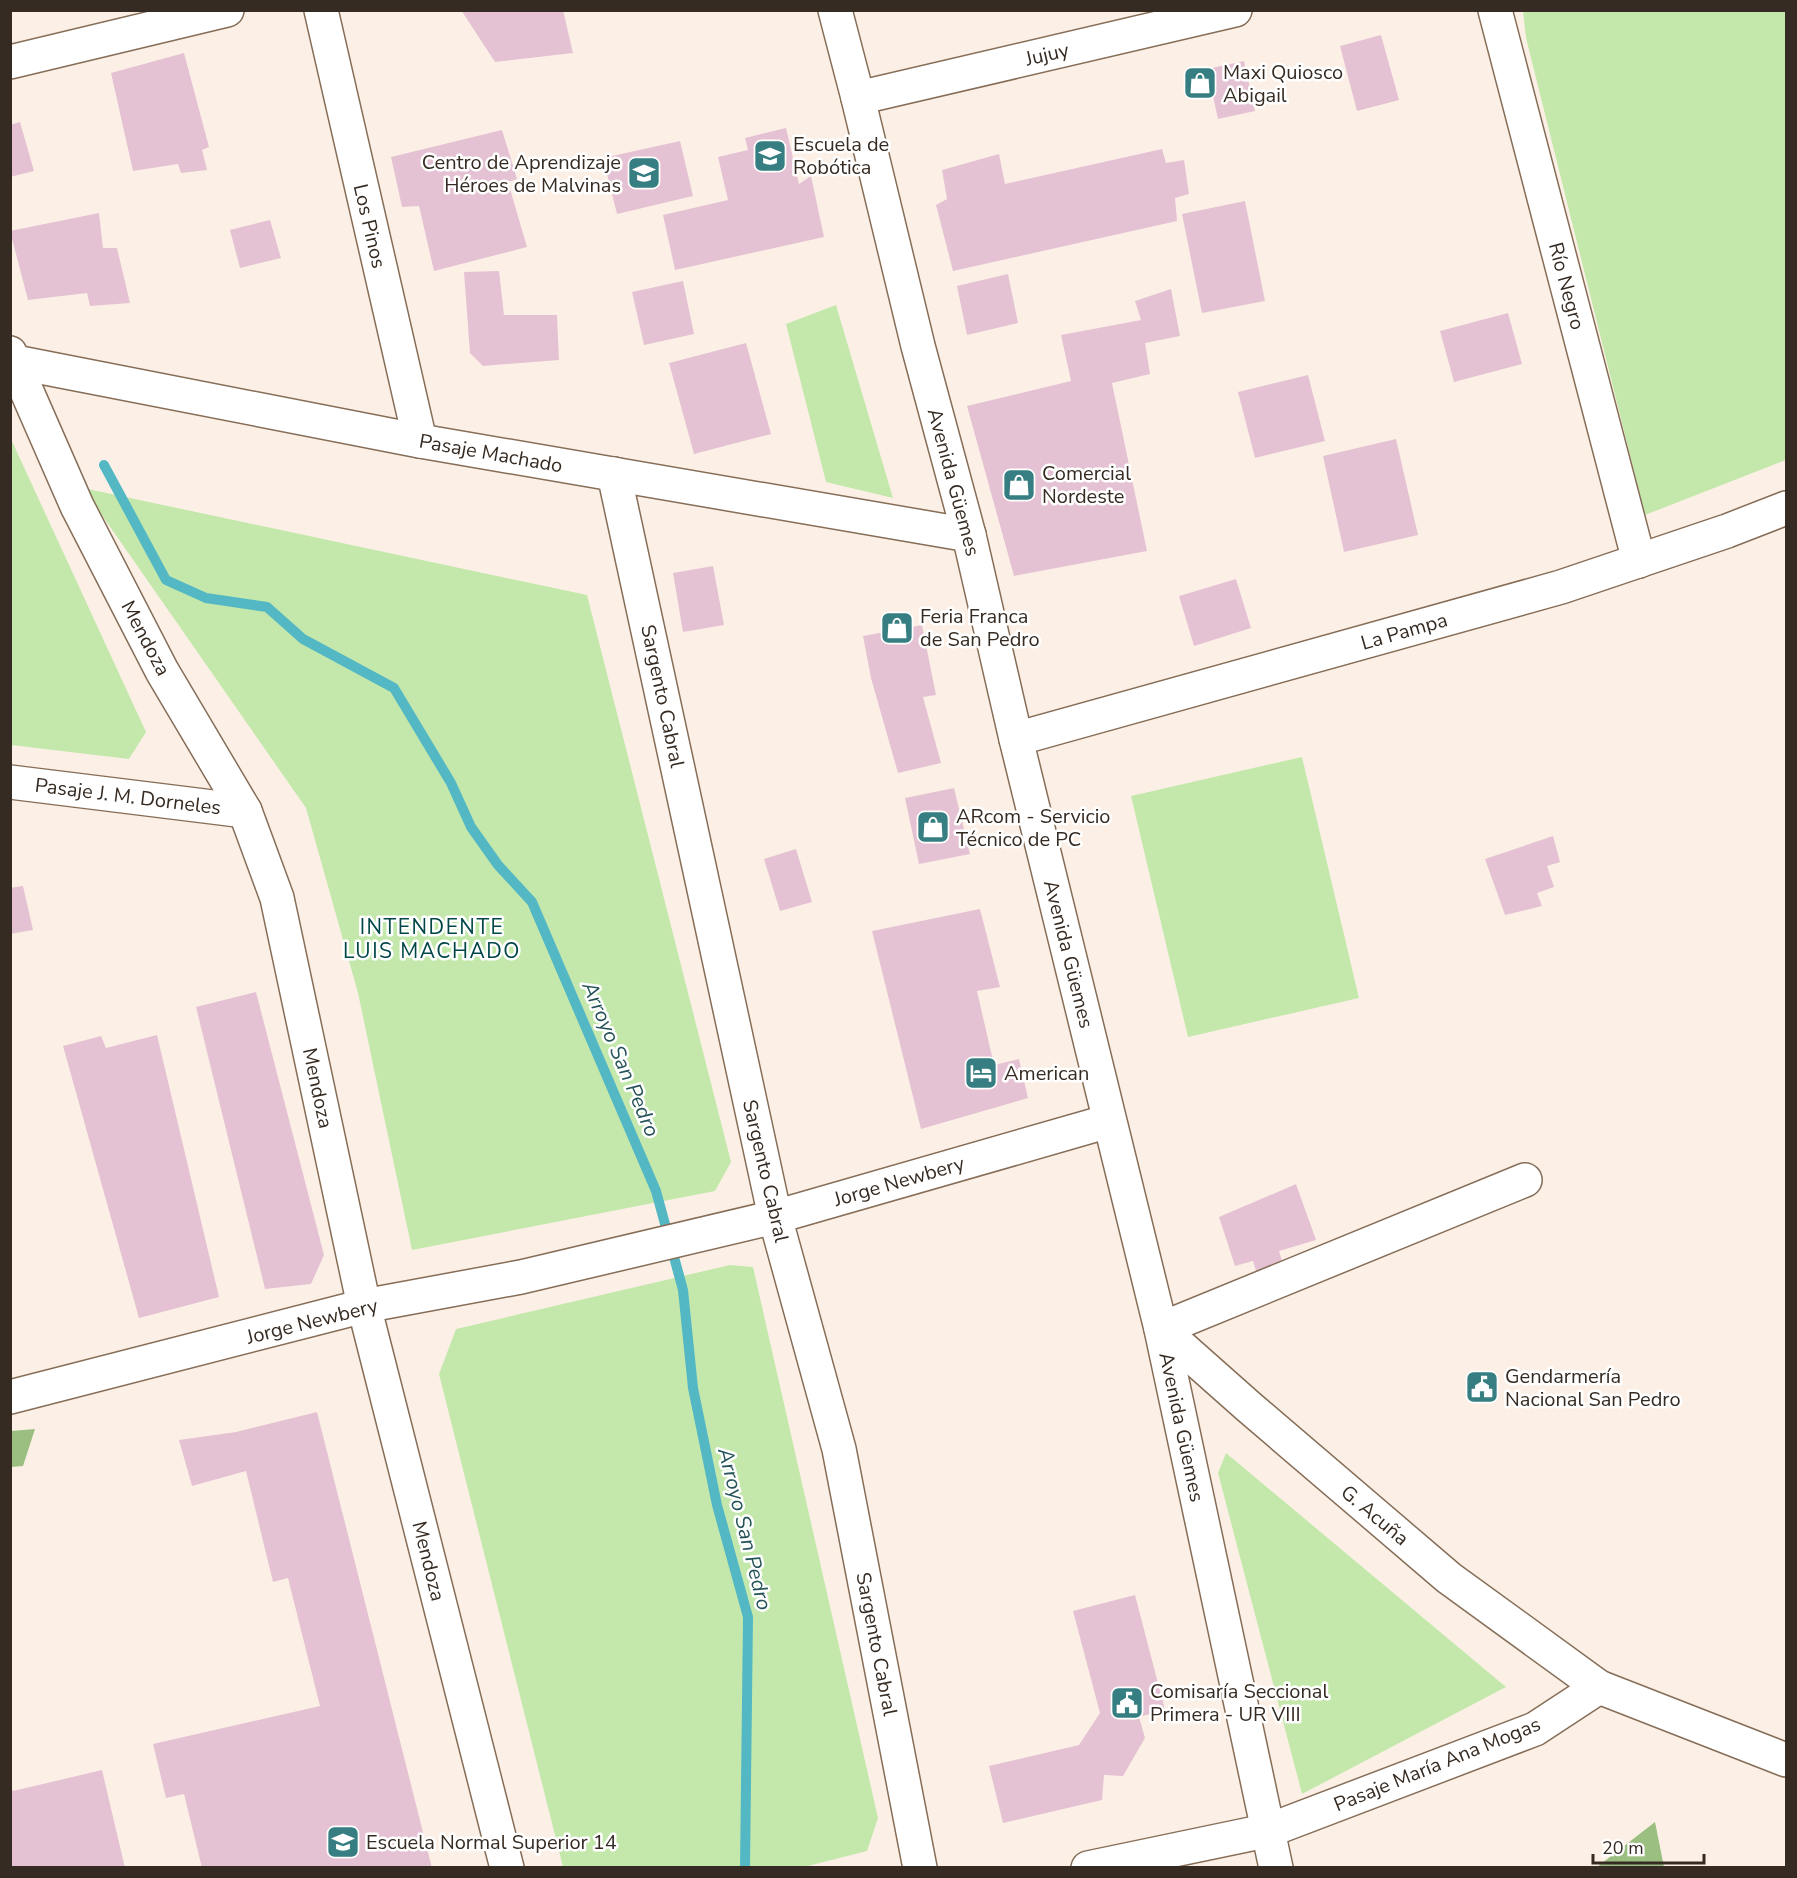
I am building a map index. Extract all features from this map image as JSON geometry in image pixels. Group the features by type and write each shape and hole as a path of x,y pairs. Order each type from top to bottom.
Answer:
{"street":[{"path":"10,62 227,10"},
{"name":"Los Pinos","path":"321,10 420,441"},
{"name":"Avenida Güemes","path":"834,10 858,98 918,346 969,536 1016,740 1161,1329 1270,1830 1276,1868"},
{"name":"Jujuy","path":"858,98 1235,10"},
{"name":"Río Negro","path":"1495,10 1639,561"},
{"name":"Pasaje Machado","path":"13,357 420,441 969,536"},
{"name":"Mendoza","path":"13,357 88,526 162,671 245,810 277,898 364,1306 507,1868"},
{"name":"Sargento Cabral","path":"614,474 775,1217 839,1449 920,1868"},
{"name":"La Pampa","path":"1016,740 1562,587 1727,531 1786,508"},
{"name":"Pasaje J. M. Dorneles","path":"10,782 245,810"},
{"name":"Jorge Newbery","path":"10,1397 364,1306 521,1277 775,1217 1109,1121"},
{"path":"1161,1329 1525,1180"},
{"name":"G. Acuña","path":"1161,1329 1449,1578 1599,1687 1786,1760"},
{"name":"Pasaje María Ana Mogas","path":"1088,1868 1270,1830 1534,1729 1599,1687"}],"green space":[{"path":"1523,11 1786,11 1786,460 1645,515 1526,38"},
{"path":"836,305 893,498 826,482 786,324"},
{"path":"11,439 146,732 129,759 11,745"},
{"path":"83,488 587,595 731,1162 715,1191 412,1250 358,993 306,808"},
{"path":"1302,757 1359,998 1188,1037 1131,796"},
{"path":"730,1265 753,1267 878,1818 867,1851 800,1868 563,1867 439,1374 456,1329"},
{"path":"35,1429 23,1466 11,1467 11,1431"},
{"path":"1226,1453 1506,1687 1302,1794 1218,1473"},
{"path":"1655,1822 1664,1867 1597,1867"}],"building":[{"path":"461,10 563,10 573,53 495,62"},
{"path":"1381,35 1399,100 1357,111 1340,46"},
{"path":"184,53 209,147 202,150 207,170 181,173 178,164 133,171 111,73"},
{"path":"1244,61 1255,111 1218,119 1207,69"},
{"path":"20,122 34,171 10,177 10,125"},
{"path":"786,128 799,184 811,176 824,237 675,270 663,215 728,200 718,157 748,150 745,138"},
{"path":"502,130 517,179 508,182 527,247 434,271 419,206 402,207 391,157"},
{"path":"680,141 693,196 617,214 603,158"},
{"path":"1162,149 1166,163 1184,160 1189,194 1175,198 1177,221 953,271 936,205 947,199 942,170 999,154 1005,184"},
{"path":"1245,201 1265,301 1202,313 1182,214"},
{"path":"99,213 103,248 117,248 130,303 90,306 87,293 28,300 10,231"},
{"path":"270,220 281,258 240,268 230,230"},
{"path":"499,271 504,315 557,315 559,360 483,366 470,353 464,272"},
{"path":"1008,274 1018,323 967,335 957,286"},
{"path":"683,281 694,334 644,345 632,292"},
{"path":"1171,289 1180,336 1145,343 1150,374 1112,383 1147,551 1014,576 967,406 1071,381 1061,335 1141,320 1135,301"},
{"path":"1508,313 1522,364 1454,382 1440,331"},
{"path":"746,343 771,434 694,454 669,363"},
{"path":"1308,375 1325,441 1255,458 1238,392"},
{"path":"1396,439 1418,535 1344,552 1323,456"},
{"path":"713,566 724,625 683,632 673,573"},
{"path":"1236,579 1251,628 1194,646 1179,596"},
{"path":"922,625 936,695 923,697 941,763 898,773 871,678 863,636"},
{"path":"954,788 970,854 919,864 905,798"},
{"path":"1553,836 1560,862 1547,866 1554,887 1537,893 1542,906 1505,915 1485,859"},
{"path":"796,849 812,902 780,911 764,859"},
{"path":"23,886 33,930 10,934 10,888"},
{"path":"980,909 1000,987 977,991 994,1065 1019,1059 1028,1098 921,1129 872,931"},
{"path":"256,992 324,1255 311,1284 265,1289 196,1007"},
{"path":"157,1035 219,1297 139,1318 63,1046 101,1036 106,1048"},
{"path":"1296,1184 1316,1240 1279,1251 1285,1271 1259,1281 1253,1261 1235,1266 1219,1217"},
{"path":"317,1412 432,1868 202,1868 184,1794 166,1798 153,1744 320,1706 288,1578 273,1582 246,1471 192,1486 179,1440 236,1432"},
{"path":"1135,1595 1165,1710 1139,1717 1145,1738 1123,1776 1104,1775 1102,1800 1003,1823 989,1766 1079,1745 1100,1713 1073,1611"},
{"path":"102,1770 125,1868 10,1868 10,1785 13,1791"}],"waterway":[{"name":"Arroyo San Pedro","path":"104,465 166,580 206,598 267,607 303,639 394,688 451,783 471,827 498,865 532,902 656,1191 683,1290 693,1388 717,1505 748,1617 745,1868"}],"place":[{"name":"Maxi Quiosco Abigail","path":"1200,83"},
{"name":"Escuela de Robótica","path":"770,156"},
{"name":"Centro de Aprendizaje Héroes de Malvinas","path":"644,173"},
{"name":"Comercial Nordeste","path":"1019,485"},
{"name":"Feria Franca de San Pedro","path":"897,628"},
{"name":"ARcom - Servicio Técnico de PC","path":"933,827"},
{"name":"American","path":"981,1073"},
{"name":"Gendarmería Nacional San Pedro","path":"1482,1387"},
{"name":"Comisaría Seccional Primera - UR VIII","path":"1127,1703"},
{"name":"Escuela Normal Superior 14","path":"343,1842"}],"district":[{"name":"INTENDENTE LUIS MACHADO","path":"432,939"}]}
